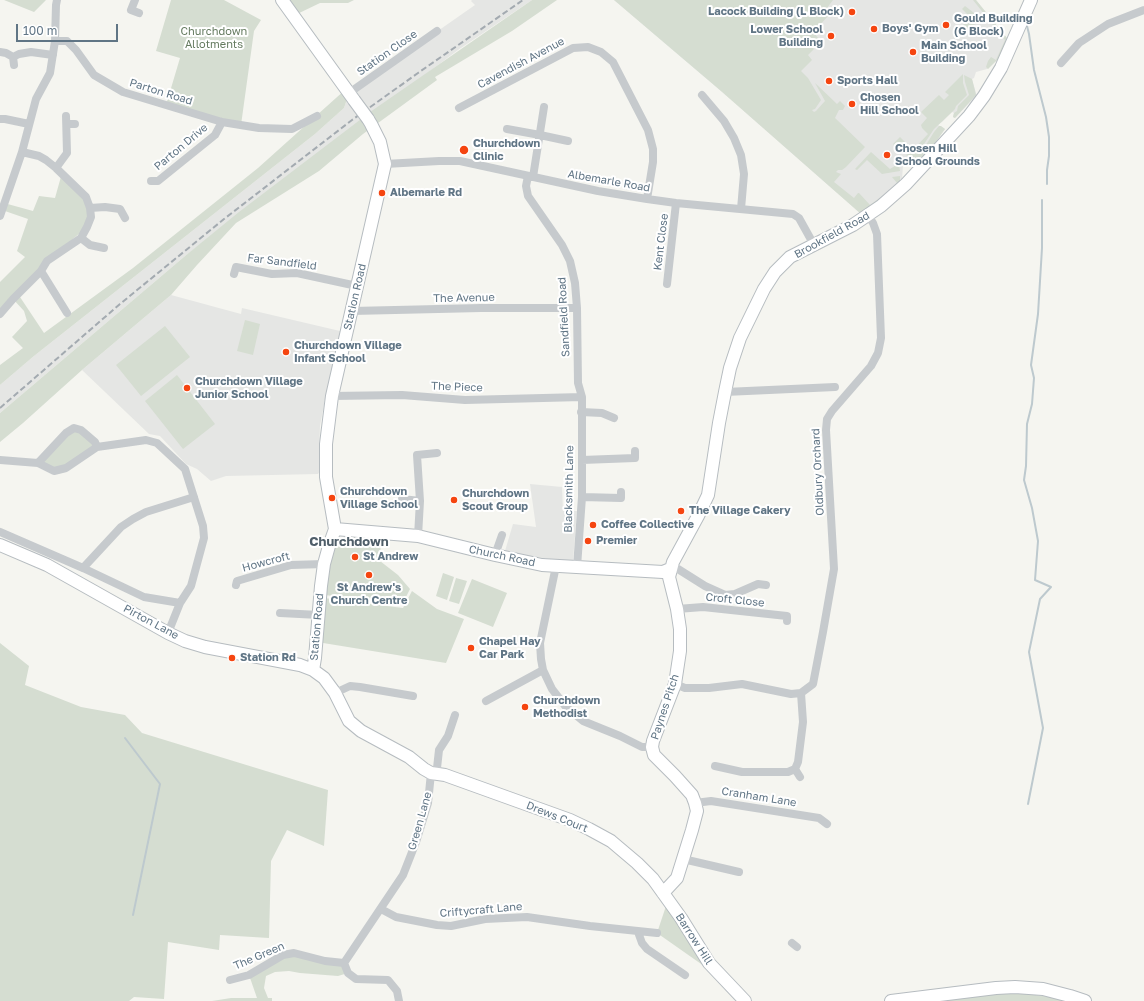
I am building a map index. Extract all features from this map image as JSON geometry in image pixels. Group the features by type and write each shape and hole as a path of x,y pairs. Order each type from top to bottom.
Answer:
{"street":[{"path":"0,216 4,193 22,152 36,99 50,72 54,55 57,0"},
{"path":"135,0 132,10 139,13"},
{"name":"Station Road","path":"282,0 368,119 380,142 385,164 332,396 326,444 326,477 335,529 328,546 324,564 313,670"},
{"name":"Brookfield Road","path":"670,569 708,495 719,423 730,368 740,338 764,289 775,272 790,257 847,228 868,215 881,206 906,184 977,106 1000,68 1031,0"},
{"path":"1060,51 1064,60 1079,43 1108,24 1144,10"},
{"name":"Station Close","path":"352,96 437,31"},
{"name":"Parton Road","path":"55,41 67,41 76,50 94,75 123,92 222,122 258,128 292,129 317,116"},
{"name":"Cavendish Avenue","path":"459,108 573,48 588,47 601,52 613,62 648,130 653,149 653,162 647,199"},
{"path":"0,52 6,53 13,61 19,54 31,52 54,55"},
{"path":"702,95 713,102 734,138 740,155 744,174 741,209"},
{"name":"Sandfield Road","path":"544,107 540,135 530,177 526,186 528,196 562,245 570,261 575,283 577,308 578,383 582,397"},
{"path":"0,119 29,124"},
{"path":"56,168 67,153 69,121"},
{"name":"Parton Drive","path":"150,181 158,181 215,135 222,122"},
{"path":"507,130 568,141"},
{"path":"0,314 12,299 41,271 47,262 81,238 91,216 86,197 82,192 46,160 39,156 22,152"},
{"name":"Albemarle Road","path":"385,164 440,161 460,162 598,191 647,199 793,214 799,218 814,245"},
{"name":"Kent Close","path":"667,284 676,203"},
{"path":"90,208 106,207 120,209 125,218"},
{"name":"Oldbury Orchard","path":"801,693 813,684 825,626 834,569 826,430 828,419 832,411 871,366 878,353 881,338 877,234 874,223 868,215"},
{"path":"81,238 90,245 104,248"},
{"name":"Far Sandfield","path":"234,274 236,267 272,274 297,273 357,286"},
{"path":"41,271 67,313"},
{"name":"The Avenue","path":"352,310 577,308"},
{"path":"725,392 835,388"},
{"name":"The Piece","path":"332,396 402,395 465,400 582,397"},
{"name":"Blacksmith Lane","path":"577,567 582,497 582,397"},
{"path":"581,412 602,413 614,418"},
{"path":"38,463 66,433 74,428 81,430 95,442 97,447"},
{"path":"0,460 38,463 54,471 66,468 97,447 146,440 157,443 185,469 204,526 204,538 191,586 180,603 168,633"},
{"path":"418,536 420,501 417,455 437,453"},
{"path":"582,460 635,458"},
{"path":"83,568 121,527 133,519 146,512 194,497"},
{"path":"582,497 621,499"},
{"path":"402,500 420,501"},
{"name":"Church Road","path":"335,529 418,536 542,565 663,572 670,569"},
{"path":"0,532 83,568 144,597 180,603"},
{"path":"495,555 502,535"},
{"name":"Pirton Lane","path":"0,545 47,565 185,641 205,647 300,665 313,670"},
{"name":"Howcroft","path":"236,580 291,565 324,564"},
{"path":"556,566 540,643 543,670 552,690 562,703 583,721 642,747 652,747"},
{"path":"670,569 678,569 705,586 725,595 735,594 760,583"},
{"name":"Paynes Pitch","path":"670,569 669,577 677,609 680,629 680,651 675,684 653,740 652,747 654,755 692,795 695,803"},
{"name":"Croft Close","path":"677,609 703,607 787,616 787,621"},
{"path":"285,616 319,616"},
{"path":"313,670 324,678 336,693 350,721 361,731 409,757 431,773"},
{"path":"486,702 543,670"},
{"path":"675,684 685,688 709,688 742,684 791,694 801,693 803,722 798,762 795,769 788,772 742,772 718,767 718,776"},
{"path":"336,693 350,686 355,686 413,696"},
{"name":"Green Lane","path":"344,963 403,875 416,842 428,802 431,773 437,768 439,750 448,736 455,715"},
{"path":"795,769 800,777"},
{"name":"Drews Court","path":"431,773 445,776 546,811 589,829 611,841 632,858 653,879 663,893"},
{"name":"Cranham Lane","path":"695,803 711,801 818,818 827,824"},
{"path":"663,893 676,878 683,859 697,811 695,803"},
{"path":"683,859 739,872"},
{"name":"Barrow Hill","path":"663,893 681,918 708,963 745,1001"},
{"name":"Criftycraft Lane","path":"381,909 396,916 437,926 451,926 486,919 527,917 638,932 657,933"},
{"path":"638,932 642,943 647,949 685,975"},
{"name":"The Green","path":"230,980 249,975 283,956 294,953 325,961 344,963"},
{"path":"344,963 348,973 356,979 388,980 397,991 399,1001"},
{"path":"891,1001 1015,987 1042,989 1085,1001"}],"shaded area":[{"path":"532,0 458,50 185,256 0,413 0,385 34,356 315,134 344,108 349,93 475,5 471,1"},
{"name":"Chosen Hill School","path":"614,0 976,0 1007,38 999,58 987,69 976,72 974,78 972,79 976,96 955,118 953,117 954,113 952,112 938,125 945,129 931,148 921,157 921,159 907,161 903,165 902,179 900,179 899,183 861,214 721,91"},
{"name":"Churchdown Village Junior School","path":"171,295 241,314 242,308 340,331 320,426 320,471 318,474 226,476 211,481 197,469 186,464 160,436 149,434 82,370"},
{"path":"530,484 562,487 563,511 577,511 573,561 571,562 536,557 505,551 513,524 536,527"}],"green space":[{"path":"4,0 46,0 34,12"},
{"name":"Churchdown Allotments","path":"171,0 224,0 261,20 254,31 241,125 166,105 180,58 156,51"},
{"path":"282,0 354,0 348,3 320,3 293,16"},
{"path":"532,0 557,0 512,31 435,77 437,80 363,134 319,171 236,223 171,295 0,442 0,413 185,256 239,212 373,110"},
{"path":"614,0 833,0 827,8 831,13 813,32 819,39 812,47 814,49 808,55 812,60 801,71 808,78 821,100 815,109 812,110 814,112 816,111 825,101 815,83 837,104 840,101 845,106 843,110 839,110 835,118 865,147 846,167 836,172 841,174 834,182 854,198 859,193 870,205 888,192 897,183 892,177 900,176 900,182 888,194 861,214 721,91"},
{"path":"973,0 976,0 1007,38 999,58 988,69 986,67 988,61 991,57 996,60 1005,40"},
{"path":"965,6 974,13 978,19 978,23 966,29 963,25 970,17 962,9"},
{"path":"963,74 963,83 967,95 934,129 924,144 913,150 928,134 921,125 927,118 921,112 939,95 944,100 949,95 945,92"},
{"path":"964,75 972,79 976,95 955,118 953,117 954,113 957,111 958,106 969,95"},
{"path":"346,89 349,93 344,108 315,134 34,356 0,385 0,365 23,348 12,337 27,321 24,311 13,299 0,314 0,282 25,257 17,251 28,219 2,210 4,203 33,211 39,196 55,198 62,173 78,190 90,208 87,227 47,261 18,294 44,333 133,268 258,168"},
{"path":"939,126 945,129 925,155 922,157 909,158 906,155 926,145"},
{"path":"900,137 913,150 903,154 893,144"},
{"path":"871,152 890,169 898,164 900,171 882,174 867,160 857,170 855,169"},
{"path":"245,320 260,324 253,355 237,351"},
{"path":"165,326 190,357 141,396 116,365"},
{"path":"177,375 215,424 183,449 145,401"},
{"path":"74,428 97,447 54,471 38,463"},
{"path":"352,535 381,536 380,561 398,575 410,589 402,605 325,595 334,546 343,537"},
{"path":"443,573 454,577 447,600 436,596"},
{"path":"456,578 467,581 459,604 449,601"},
{"path":"472,579 507,593 493,627 458,613"},
{"path":"412,591 437,609 464,619 446,663 317,642 324,598 403,608"},
{"path":"0,643 29,666 25,685 81,707 125,715 142,733 328,790 324,846 287,830 271,861 269,938 220,935 219,950 168,942 164,999 134,997 129,1001 0,1001"},
{"path":"668,900 704,966 657,933"},
{"path":"283,955 344,963 348,973 338,976 289,971 275,972 266,976 264,988 268,998 272,998 272,1001 212,1001 231,998 257,998 249,975"},
{"path":"1015,992 1050,997 1063,1001 937,1001 997,993"}],"waterway":[{"path":"1026,22 1034,70 1046,117 1049,137 1047,184"},
{"path":"1028,804 1043,728 1029,652 1040,599 1051,587 1035,580 1038,541 1032,508 1024,480 1026,466 1027,424 1032,404 1034,378 1031,365 1038,314 1042,248 1042,200"},
{"path":"125,738 160,784 133,915"}],"railway":[{"path":"0,408 120,304 224,219 352,120 523,0"}],"place":[{"name":"Lacock Building (L Block)","path":"852,12"},
{"name":"Gould Building (G Block)","path":"946,25"},
{"name":"Boys' Gym","path":"874,29"},
{"name":"Lower School Building","path":"831,36"},
{"name":"Main School Building","path":"913,52"},
{"name":"Sports Hall","path":"829,81"},
{"name":"Chosen Hill School","path":"852,104"},
{"name":"Churchdown Clinic","path":"464,150"},
{"name":"Chosen Hill School Grounds","path":"887,155"},
{"name":"Albemarle Rd","path":"382,193"},
{"name":"Churchdown Village Infant School","path":"286,352"},
{"name":"Churchdown Village Junior School","path":"187,388"},
{"name":"Churchdown Village School","path":"332,498"},
{"name":"Churchdown Scout Group","path":"454,500"},
{"name":"The Village Cakery","path":"681,511"},
{"name":"Coffee Collective","path":"593,525"},
{"name":"Premier","path":"588,541"},
{"name":"St Andrew","path":"355,557"},
{"name":"St Andrew's Church Centre","path":"369,575"},
{"name":"Chapel Hay Car Park","path":"471,648"},
{"name":"Station Rd","path":"232,658"},
{"name":"Churchdown Methodist","path":"525,707"}],"district":[{"name":"Churchdown","path":"349,542"}]}
